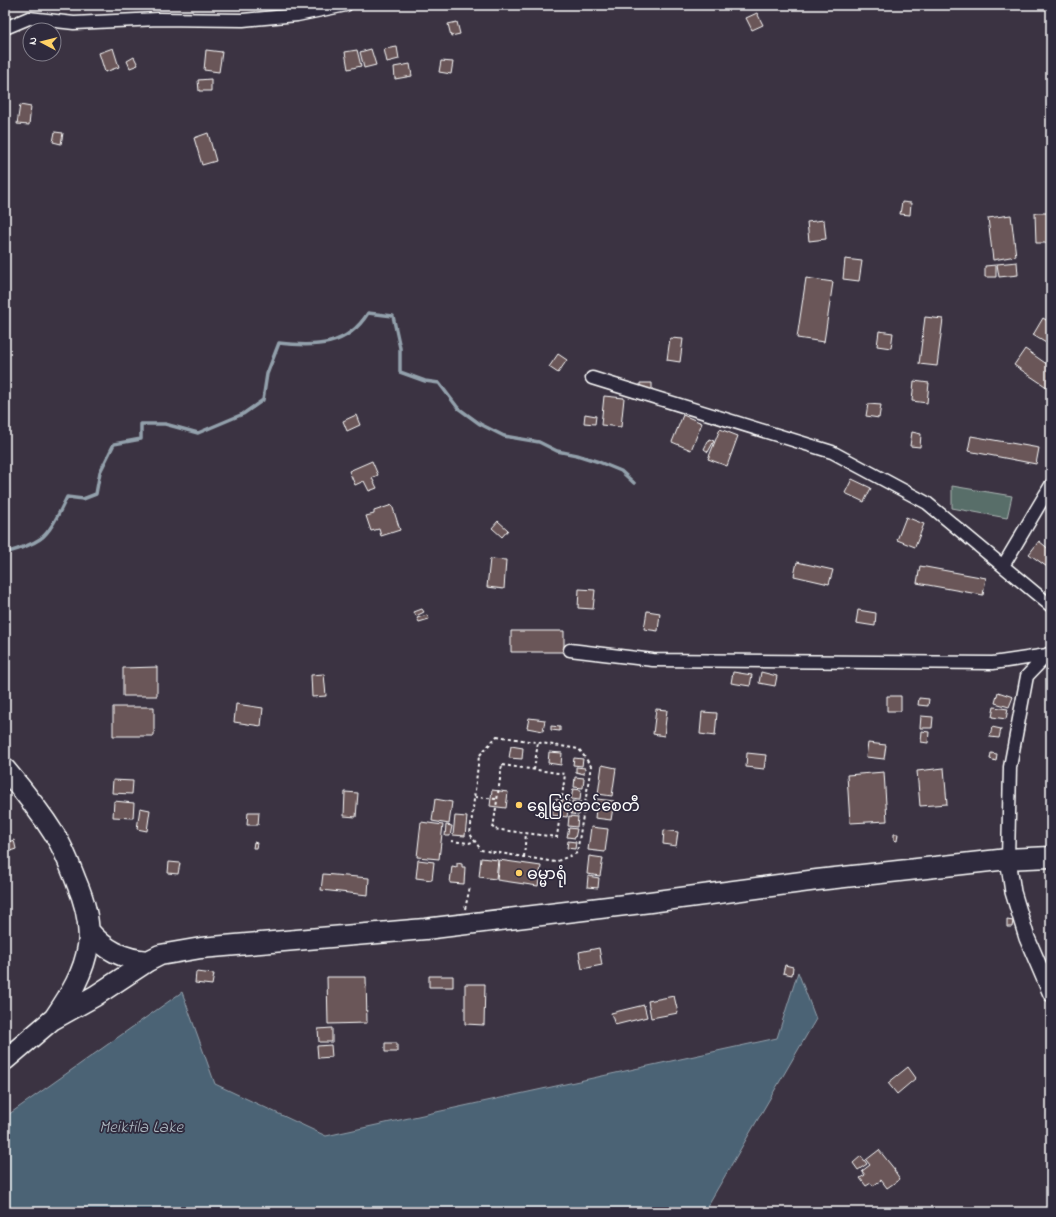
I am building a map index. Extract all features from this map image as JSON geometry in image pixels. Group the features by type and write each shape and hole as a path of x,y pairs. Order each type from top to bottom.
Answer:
{"highway":[{"path":"5,768 34,806 64,851 81,892 87,914 89,931 85,961 79,978 52,1020"},
{"path":"5,1060 52,1020 95,996 148,961 160,955 201,948 462,924 650,902 817,880 1008,859 1051,857"},
{"path":"89,931 97,940 115,953 125,958 148,961"}],"street":[{"path":"5,28 29,18 74,23 158,19 243,20 297,14 346,5"},
{"path":"592,378 832,452 927,503 1051,606"},
{"path":"1003,566 1051,485"},
{"path":"570,650 653,660 993,663 1049,654"},
{"path":"1049,654 1027,676 1010,767 1008,859 1013,892 1027,938 1051,994"}],"path":[{"path":"497,736 538,742 579,749 591,766 577,853 554,862 481,850 470,834 479,756 497,736"},
{"path":"534,770 538,742"},
{"path":"502,765 565,774 557,837 493,828 497,799 502,765"},
{"path":"474,797 497,799"},
{"path":"561,805 584,808"},
{"path":"524,857 526,833"},
{"path":"451,841 469,843 475,841"},
{"path":"462,924 470,888"}],"green space":[{"path":"952,486 1012,496 1007,518 952,508"}],"water":[{"name":"Meiktila Lake","path":"798,972 816,1019 704,1212 5,1212 5,1117 182,992 215,1084 326,1136 777,1038"}],"building":[{"path":"757,13 763,25 752,30 746,18"},
{"path":"457,22 460,34 451,36 448,24"},
{"path":"397,47 399,59 387,62 384,49"},
{"path":"113,48 119,67 105,72 99,53"},
{"path":"371,49 376,65 364,68 360,52"},
{"path":"206,50 222,52 219,72 204,70"},
{"path":"357,50 361,66 348,69 345,52"},
{"path":"134,57 138,65 130,68 127,61"},
{"path":"441,61 453,62 451,74 439,72"},
{"path":"410,64 412,76 395,79 394,67"},
{"path":"211,79 211,91 199,91 198,80"},
{"path":"20,105 31,107 29,125 17,124"},
{"path":"55,132 63,133 61,144 53,142"},
{"path":"208,133 216,161 202,165 194,138"},
{"path":"902,202 911,203 910,215 900,214"},
{"path":"1035,213 1051,213 1051,243 1036,243"},
{"path":"1011,215 1016,256 993,260 988,218"},
{"path":"824,220 826,239 809,241 807,222"},
{"path":"845,259 862,261 859,281 843,279"},
{"path":"1017,262 1018,275 999,277 997,264"},
{"path":"996,265 996,277 985,277 985,266"},
{"path":"806,278 833,282 824,342 797,338"},
{"path":"925,317 943,319 937,366 919,364"},
{"path":"1043,318 1051,323 1051,346 1033,335"},
{"path":"879,331 893,333 891,348 877,346"},
{"path":"670,338 683,339 680,362 667,360"},
{"path":"1025,349 1051,367 1051,390 1014,365"},
{"path":"558,354 567,360 558,373 549,367"},
{"path":"914,381 929,383 927,403 912,401"},
{"path":"640,383 652,383 652,390 640,390"},
{"path":"604,396 624,398 621,427 601,425"},
{"path":"868,404 881,405 879,418 866,416"},
{"path":"585,414 596,416 595,424 584,423"},
{"path":"356,415 360,425 347,431 343,421"},
{"path":"683,415 702,423 691,450 672,442"},
{"path":"720,429 738,436 727,466 708,459"},
{"path":"912,432 921,434 920,447 910,446"},
{"path":"971,436 1039,448 1036,464 968,451"},
{"path":"709,439 714,441 708,452 704,449"},
{"path":"372,461 378,475 372,478 377,488 369,491 364,481 355,485 349,471"},
{"path":"852,479 871,488 864,502 845,493"},
{"path":"392,505 400,530 381,536 379,529 371,531 366,516 374,514 374,511"},
{"path":"906,517 924,524 915,547 897,540"},
{"path":"498,521 508,530 502,537 492,528"},
{"path":"1039,541 1051,551 1050,569 1029,554"},
{"path":"490,559 506,560 504,589 487,587"},
{"path":"797,562 833,570 829,584 794,576"},
{"path":"920,566 986,578 983,595 917,583"},
{"path":"579,589 595,590 593,609 578,608"},
{"path":"422,609 424,612 416,616 414,612"},
{"path":"858,610 876,613 875,626 856,623"},
{"path":"647,611 660,613 658,631 644,629"},
{"path":"427,615 429,619 419,622 417,618"},
{"path":"511,631 564,631 564,652 511,652"},
{"path":"157,667 157,696 123,696 123,668"},
{"path":"733,672 752,675 750,686 731,683"},
{"path":"761,672 777,676 775,686 759,683"},
{"path":"324,674 326,696 312,697 311,675"},
{"path":"998,692 1013,697 1009,707 995,703"},
{"path":"887,696 901,696 901,711 887,711"},
{"path":"919,698 929,699 928,706 918,705"},
{"path":"236,704 263,708 261,726 234,722"},
{"path":"113,707 154,707 154,736 113,736"},
{"path":"994,707 1008,709 1006,719 992,717"},
{"path":"656,709 667,710 664,736 653,734"},
{"path":"702,712 717,713 715,736 700,734"},
{"path":"921,716 933,717 932,728 920,728"},
{"path":"529,718 545,720 543,731 527,728"},
{"path":"551,726 560,727 560,731 551,730"},
{"path":"992,727 1001,729 999,738 990,737"},
{"path":"922,731 929,732 928,743 921,742"},
{"path":"868,743 886,745 884,759 866,757"},
{"path":"511,746 523,748 522,759 509,758"},
{"path":"549,752 562,753 561,765 548,763"},
{"path":"747,753 766,755 764,769 746,767"},
{"path":"991,753 997,754 996,761 990,759"},
{"path":"574,758 583,759 582,766 573,765"},
{"path":"602,765 616,768 612,796 598,794"},
{"path":"576,767 585,768 584,774 576,772"},
{"path":"944,768 947,804 920,806 917,771"},
{"path":"884,772 887,821 850,823 847,775"},
{"path":"575,777 584,778 583,788 574,787"},
{"path":"113,780 133,781 132,794 112,793"},
{"path":"573,789 581,790 580,800 571,799"},
{"path":"492,790 508,792 506,808 490,806"},
{"path":"345,792 358,793 356,817 344,816"},
{"path":"435,799 452,802 449,824 432,821"},
{"path":"555,799 569,801 567,817 552,815"},
{"path":"597,799 614,801 611,820 595,818"},
{"path":"114,801 134,803 133,818 113,817"},
{"path":"572,801 581,802 580,806 572,805"},
{"path":"140,808 150,810 147,831 137,829"},
{"path":"572,808 580,809 579,815 571,814"},
{"path":"248,812 259,812 258,825 247,825"},
{"path":"455,816 467,817 465,836 453,835"},
{"path":"569,816 578,817 577,827 568,826"},
{"path":"421,822 443,825 439,859 417,857"},
{"path":"446,825 452,826 450,836 445,836"},
{"path":"591,827 608,829 605,852 588,850"},
{"path":"569,828 577,829 575,838 567,837"},
{"path":"664,830 678,832 676,846 663,844"},
{"path":"894,834 898,834 897,841 894,840"},
{"path":"14,840 16,849 7,852 5,843"},
{"path":"568,841 576,842 575,849 567,848"},
{"path":"254,842 257,843 256,848 253,848"},
{"path":"589,856 603,858 600,876 587,874"},
{"path":"481,858 498,860 496,879 479,877"},
{"path":"418,860 434,862 432,880 416,878"},
{"name":"ဓမ္မာရုံ","path":"499,860 541,866 538,886 497,880"},
{"path":"169,862 180,863 178,874 168,873"},
{"path":"457,863 462,864 462,867 465,867 464,884 450,883 452,866 457,867"},
{"path":"323,874 369,878 368,895 321,890"},
{"path":"588,876 599,878 598,888 587,887"},
{"path":"1007,920 1013,921 1012,927 1007,927"},
{"path":"599,948 602,965 582,969 579,952"},
{"path":"785,965 793,967 792,975 783,973"},
{"path":"196,972 214,974 212,985 195,983"},
{"path":"429,976 453,976 453,987 429,987"},
{"path":"327,977 366,977 367,1023 328,1024"},
{"path":"465,984 485,984 484,1025 465,1024"},
{"path":"674,996 678,1013 651,1018 648,1001"},
{"path":"644,1005 647,1017 615,1025 611,1013"},
{"path":"332,1028 332,1042 319,1042 318,1029"},
{"path":"385,1043 397,1043 397,1052 385,1052"},
{"path":"331,1045 332,1057 318,1058 317,1046"},
{"path":"908,1067 916,1078 897,1094 888,1083"},
{"path":"879,1150 895,1170 900,1179 887,1188 881,1180 873,1186 871,1183 866,1186 860,1178 865,1175 862,1171 870,1165 866,1160"},
{"path":"861,1156 867,1164 858,1170 853,1163"}],"waterway":[{"path":"5,553 27,546 44,536 55,520 67,497 83,499 96,494 100,472 114,444 141,439 141,424 165,424 198,433 243,414 263,400 267,374 279,343 305,345 329,342 350,333 360,324 368,313 393,316 400,348 400,372 425,381 439,383 458,408 480,424 504,436 539,442 557,451 599,462 621,471 634,483"}],"place":[{"name":"ရွှေမြင်တင်စေတီ","path":"519,805"},
{"name":"ဓမ္မာရုံ","path":"519,873"}]}
